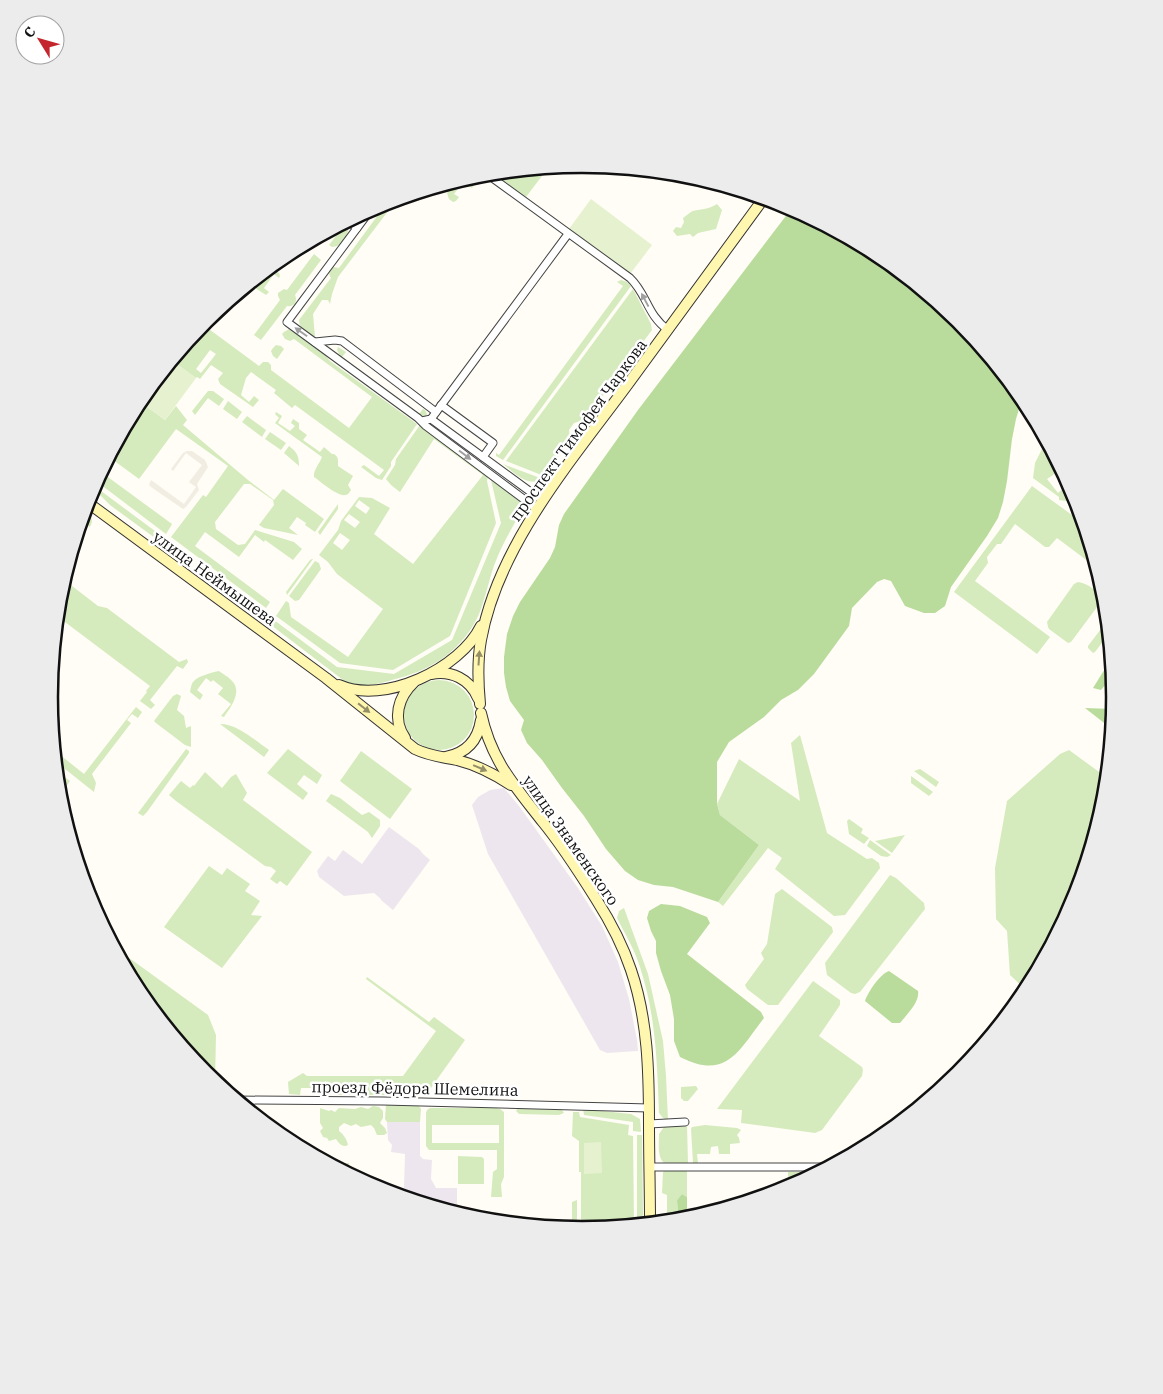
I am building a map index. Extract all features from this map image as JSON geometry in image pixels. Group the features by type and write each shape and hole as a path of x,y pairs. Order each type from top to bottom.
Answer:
{"main road":[{"name":"проспект Тимофея Чаркова","path":"481,709 479,658 483,630 509,559 540,505 759,204"},
{"name":"улица Неймышева","path":"93,507 326,678"},
{"path":"326,678 344,688 362,691 387,689 417,680 463,650 478,632 488,612"},
{"path":"427,675 439,672 449,673 464,680 476,693 481,709 478,734 467,748 453,756 438,757"},
{"path":"326,678 411,746 422,752 467,763 485,770 517,790"},
{"path":"411,746 399,729 397,720 400,703 404,694 417,680"},
{"name":"улица Знаменского","path":"481,709 490,745 497,760 597,900 614,931 631,969 644,1020 649,1069 650,1217"}],"street":[{"path":"495,180 635,283 656,321 668,330"},
{"path":"362,222 287,322 424,423 540,505"},
{"path":"354,225 357,228"},
{"path":"424,423 431,419 442,405 568,234"},
{"path":"315,342 342,341 436,412"},
{"path":"442,405 493,443 483,457"},
{"path":"431,419 483,457 540,505"},
{"name":"проезд Фёдора Шемелина","path":"247,1100 383,1101 649,1108"},
{"path":"649,1124 685,1122"},
{"path":"650,1167 813,1167"}],"shaded area":[{"path":"192,451 205,460 208,467 197,484 199,490 183,509 149,485 151,480 184,504 196,487 189,482 202,465 186,453 173,471 171,469 183,453"},
{"path":"504,788 578,888 602,926 618,962 629,999 638,1051 607,1053 600,1050 488,854 472,805 478,797 490,790"},
{"path":"389,827 419,849 430,860 393,910 374,893 344,896 319,877 317,871 328,856 335,861 343,850 362,864"},
{"path":"387,1122 420,1122 420,1156 423,1159 432,1160 431,1179 436,1188 457,1188 457,1206 405,1190 405,1154 391,1152 392,1145 388,1140"}],"green space":[{"path":"543,174 526,197 501,179"},
{"path":"459,188 454,194 459,197 453,202 449,199 447,193 449,190"},
{"path":"591,199 652,245 630,274 569,229"},
{"path":"717,204 722,210 716,229 698,233 693,237 690,234 677,236 673,231 676,227 681,228 684,222 683,218 691,212"},
{"path":"389,210 338,277 330,304 328,300 322,300 313,314 315,337 306,332 300,326 299,320 331,278 329,274 331,269 333,267 339,268 378,215"},
{"path":"787,215 844,243 873,261 927,303 952,326 975,352 997,378 1019,409 1012,439 1003,502 998,518 951,587 945,606 935,613 924,613 905,606 891,581 884,579 877,582 852,608 849,626 814,674 798,690 781,700 764,717 729,742 717,762 717,804 720,815 759,845 718,902 673,887 654,885 638,880 625,871 606,849 584,816 527,743 521,730 524,720 510,701 506,687 504,657 507,634 513,616 520,602 550,558 564,514 638,410"},
{"path":"348,228 346,237 341,243 335,247 329,245 338,234"},
{"path":"314,254 321,260 295,295 295,304 287,306 261,340 254,335 280,300 278,293 284,289 287,290"},
{"path":"276,271 280,276 279,278 274,274 264,288 269,292 266,295 255,288"},
{"path":"621,280 631,286 503,460 496,456 496,453 499,455 623,286 617,282"},
{"path":"633,289 651,324 652,330 585,420 574,423 569,430 570,441 544,476 506,461"},
{"path":"209,329 259,366 263,362 268,362 271,365 271,370 349,428 372,397 294,339 290,341 285,339 282,334 289,329 321,350 330,361 417,424 391,462 391,466 382,480 361,467 364,465 379,476 384,470 295,405 292,408 274,393 276,390 251,372 246,378 241,395 249,402 254,396 259,400 253,407 220,384 218,379 223,373 211,365 200,379 177,364","holes":["210,350 216,354 201,373 196,369"]},
{"path":"276,345 284,349 277,359 271,351"},
{"path":"338,347 346,352 342,357 419,414 423,409 425,410 426,416 420,416 341,358 337,350"},
{"path":"177,364 196,378 165,420 146,406"},
{"path":"208,391 213,391 224,399 219,406 208,398 195,415 192,411"},
{"path":"228,401 242,412 237,419 223,409"},
{"path":"146,406 165,420 176,406 187,420 183,425 274,500 283,489 324,519 315,532 297,517 289,528 298,535 264,528 259,525 274,505 273,500 250,484 244,484 215,522 216,529 238,545 245,544 255,530 294,542 302,549 293,560 255,535 239,557 205,532 195,546 270,602 266,608 171,537 203,495 206,497 228,466 176,429 139,479 114,461"},
{"path":"276,412 282,416 278,423 290,431 295,426 291,423 293,419 299,423 299,429 307,435 303,440 320,452 324,447 337,456 338,466 353,476 348,485 351,490 347,495 338,494 314,477 322,457 275,423 279,418 275,414"},
{"path":"247,416 266,430 262,437 242,422"},
{"path":"420,425 488,476 487,481 496,523 450,636 393,670 340,663 276,616 286,601 289,603 291,617 348,657 383,609 337,574 328,562 319,555 359,497 372,498 390,508 374,534 413,564 483,475 434,439 400,492 386,479 395,465 396,459","holes":["359,500 370,508 366,514 355,506","349,514 360,522 355,528 344,520","340,533 350,540 342,550 333,543"]},
{"path":"270,432 286,443 281,450 265,439"},
{"path":"289,446 297,454 299,466 284,453"},
{"path":"1042,449 1055,473 1047,479 1058,493 1063,489 1067,500 1059,500 1059,497 1033,478 1035,463"},
{"path":"503,464 543,479 536,482 525,480"},
{"path":"107,476 172,524 166,534 102,486"},
{"path":"491,480 521,502 523,509 498,556 479,614 473,626 456,647 436,663 412,674 386,682 373,685 353,685 347,683 271,625 270,617 337,667 394,674 452,640 501,523"},
{"path":"1032,486 1073,516 1088,561 1057,538 1049,547 1045,547 1015,524 1001,544 997,544 987,557 988,563 975,581 1050,637 1037,654 954,592"},
{"path":"100,490 163,537 155,538 110,505 98,493"},
{"path":"338,504 338,509 320,535 318,532"},
{"path":"90,515 92,522 90,527 87,524"},
{"path":"313,559 287,595 286,592 310,560"},
{"path":"315,561 319,563 321,569 299,600 295,601 289,596"},
{"path":"1078,582 1085,584 1094,590 1097,607 1071,642 1068,643 1049,629 1047,622 1074,584"},
{"path":"70,585 98,606 107,608 179,662 187,659 188,662 183,669 177,666 150,700 155,705 151,709 140,701 150,686 63,621"},
{"path":"1101,629 1102,643 1093,653 1088,646"},
{"path":"1104,670 1105,685 1101,690 1093,688"},
{"path":"219,671 231,680 236,690 234,700 224,717 221,716 231,704 218,694 223,688 213,680 211,682 206,678 197,690 203,695 200,700 190,692 191,686 197,679 206,674"},
{"path":"439,680 452,683 464,690 471,702 474,715 471,728 464,740 452,747 439,750 426,747 414,740 407,728 404,715 407,702 414,690 426,683"},
{"path":"177,694 181,696 177,710 184,716 186,728 191,726 191,747 185,745 154,721 173,696"},
{"path":"136,707 142,712 138,718 132,714 127,720 131,723 92,774 96,783 94,792 62,767 61,756 84,774"},
{"path":"1085,708 1105,709 1104,723"},
{"path":"220,724 239,730 269,750 264,757"},
{"path":"800,735 827,833 867,859 872,858 879,863 880,868 845,915 834,916 775,869 782,858 768,848 723,906 718,902 759,845 720,815 717,804 739,759 800,801 791,743"},
{"path":"186,749 189,753 147,812 143,816 138,813"},
{"path":"288,749 322,775 317,784 304,775 297,784 308,793 303,800 267,773"},
{"path":"1069,750 1100,772 1088,833 1066,898 1035,959 1020,984 1010,975 1007,931 996,919 995,868 1007,801 1060,754"},
{"path":"361,751 412,789 390,819 340,781"},
{"path":"920,769 939,782 936,787 914,771"},
{"path":"205,772 222,788 236,774 247,793 243,800 312,852 287,886 280,881 277,884 270,879 276,871 271,867 265,866 169,795 181,781 190,788 194,786"},
{"path":"911,776 933,792 929,796 911,783"},
{"path":"64,777 70,781 66,787"},
{"path":"331,794 340,798 362,815 369,812 380,820 380,826 372,838 368,832 326,801"},
{"path":"849,819 863,829 861,833 869,838 864,844 849,834 847,821"},
{"path":"905,835 892,853 875,841"},
{"path":"870,840 891,855 887,857 881,856 867,846"},
{"path":"209,866 222,875 227,868 250,884 245,891 260,901 251,915 262,916 222,968 164,927"},
{"path":"890,875 924,903 925,909 860,992 851,993 827,975 825,963"},
{"path":"782,889 832,927 833,932 778,1005 768,1005 747,989 745,985 764,959 761,953 767,944 775,894"},
{"path":"661,904 680,906 707,917 710,923 687,954 761,1012 764,1018 739,1051 721,1064 709,1066 696,1064 680,1057 674,1041 674,1019 670,995 656,953 656,941 647,918 649,911"},
{"path":"624,908 648,974 663,1041 668,1120 659,1113 655,1039 645,985 630,942 617,918 619,911"},
{"path":"126,956 208,1015 216,1035 215,1072 166,1016"},
{"path":"889,971 918,991 915,1004 900,1023 892,1023 865,1001 875,984"},
{"path":"367,977 429,1022 434,1017 465,1040 426,1095 336,1095 335,1088 301,1088 300,1095 289,1094 288,1082 303,1073 307,1076 403,1076 436,1031 366,979"},
{"path":"813,981 840,1000 840,1005 819,1036 862,1067 863,1070 862,1076 822,1130 815,1133 741,1123 742,1110 717,1109"},
{"path":"696,1086 698,1089 688,1101 684,1101 681,1098 681,1087"},
{"path":"386,1104 418,1105 421,1109 420,1122 387,1122 385,1119"},
{"path":"373,1106 379,1107 383,1111 383,1118 380,1123 387,1133 384,1135 377,1135 371,1125 361,1127 356,1124 351,1126 344,1123 339,1127 339,1131 345,1137 348,1145 342,1145 336,1139 329,1141 323,1137 320,1131 323,1128 320,1123 320,1108 335,1112 339,1108 355,1109 361,1107 368,1109"},
{"path":"430,1108 496,1108 504,1112 504,1177 501,1184 502,1197 491,1197 493,1172 497,1169 497,1150 429,1150 426,1146 427,1110","holes":["432,1125 499,1125 499,1143 432,1143"]},
{"path":"518,1108 562,1110 564,1113 559,1115 519,1114 516,1111"},
{"path":"583,1109 631,1114 640,1119 641,1132 633,1131 633,1122 584,1115"},
{"path":"573,1112 579,1112 580,1117 629,1125 628,1135 633,1136 634,1218 581,1221 579,1141 572,1136"},
{"path":"705,1125 741,1130 737,1135 740,1143 730,1144 730,1154 719,1154 718,1146 711,1147 710,1154 697,1154 698,1163 693,1163 691,1129 692,1127"},
{"path":"687,1126 688,1163 664,1163 659,1154 659,1134 664,1127"},
{"path":"637,1135 642,1135 643,1215 642,1218 637,1218"},
{"path":"601,1142 602,1173 584,1174 584,1143"},
{"path":"458,1156 482,1157 484,1159 484,1184 458,1184"},
{"path":"687,1169 687,1197 682,1194 677,1200 678,1212 667,1214 667,1195 662,1193 663,1172 666,1170"},
{"path":"788,1172 802,1172 788,1178"},
{"path":"682,1194 687,1197 687,1210 678,1212 677,1200"},
{"path":"577,1200 577,1221 572,1221 572,1202"}]}
